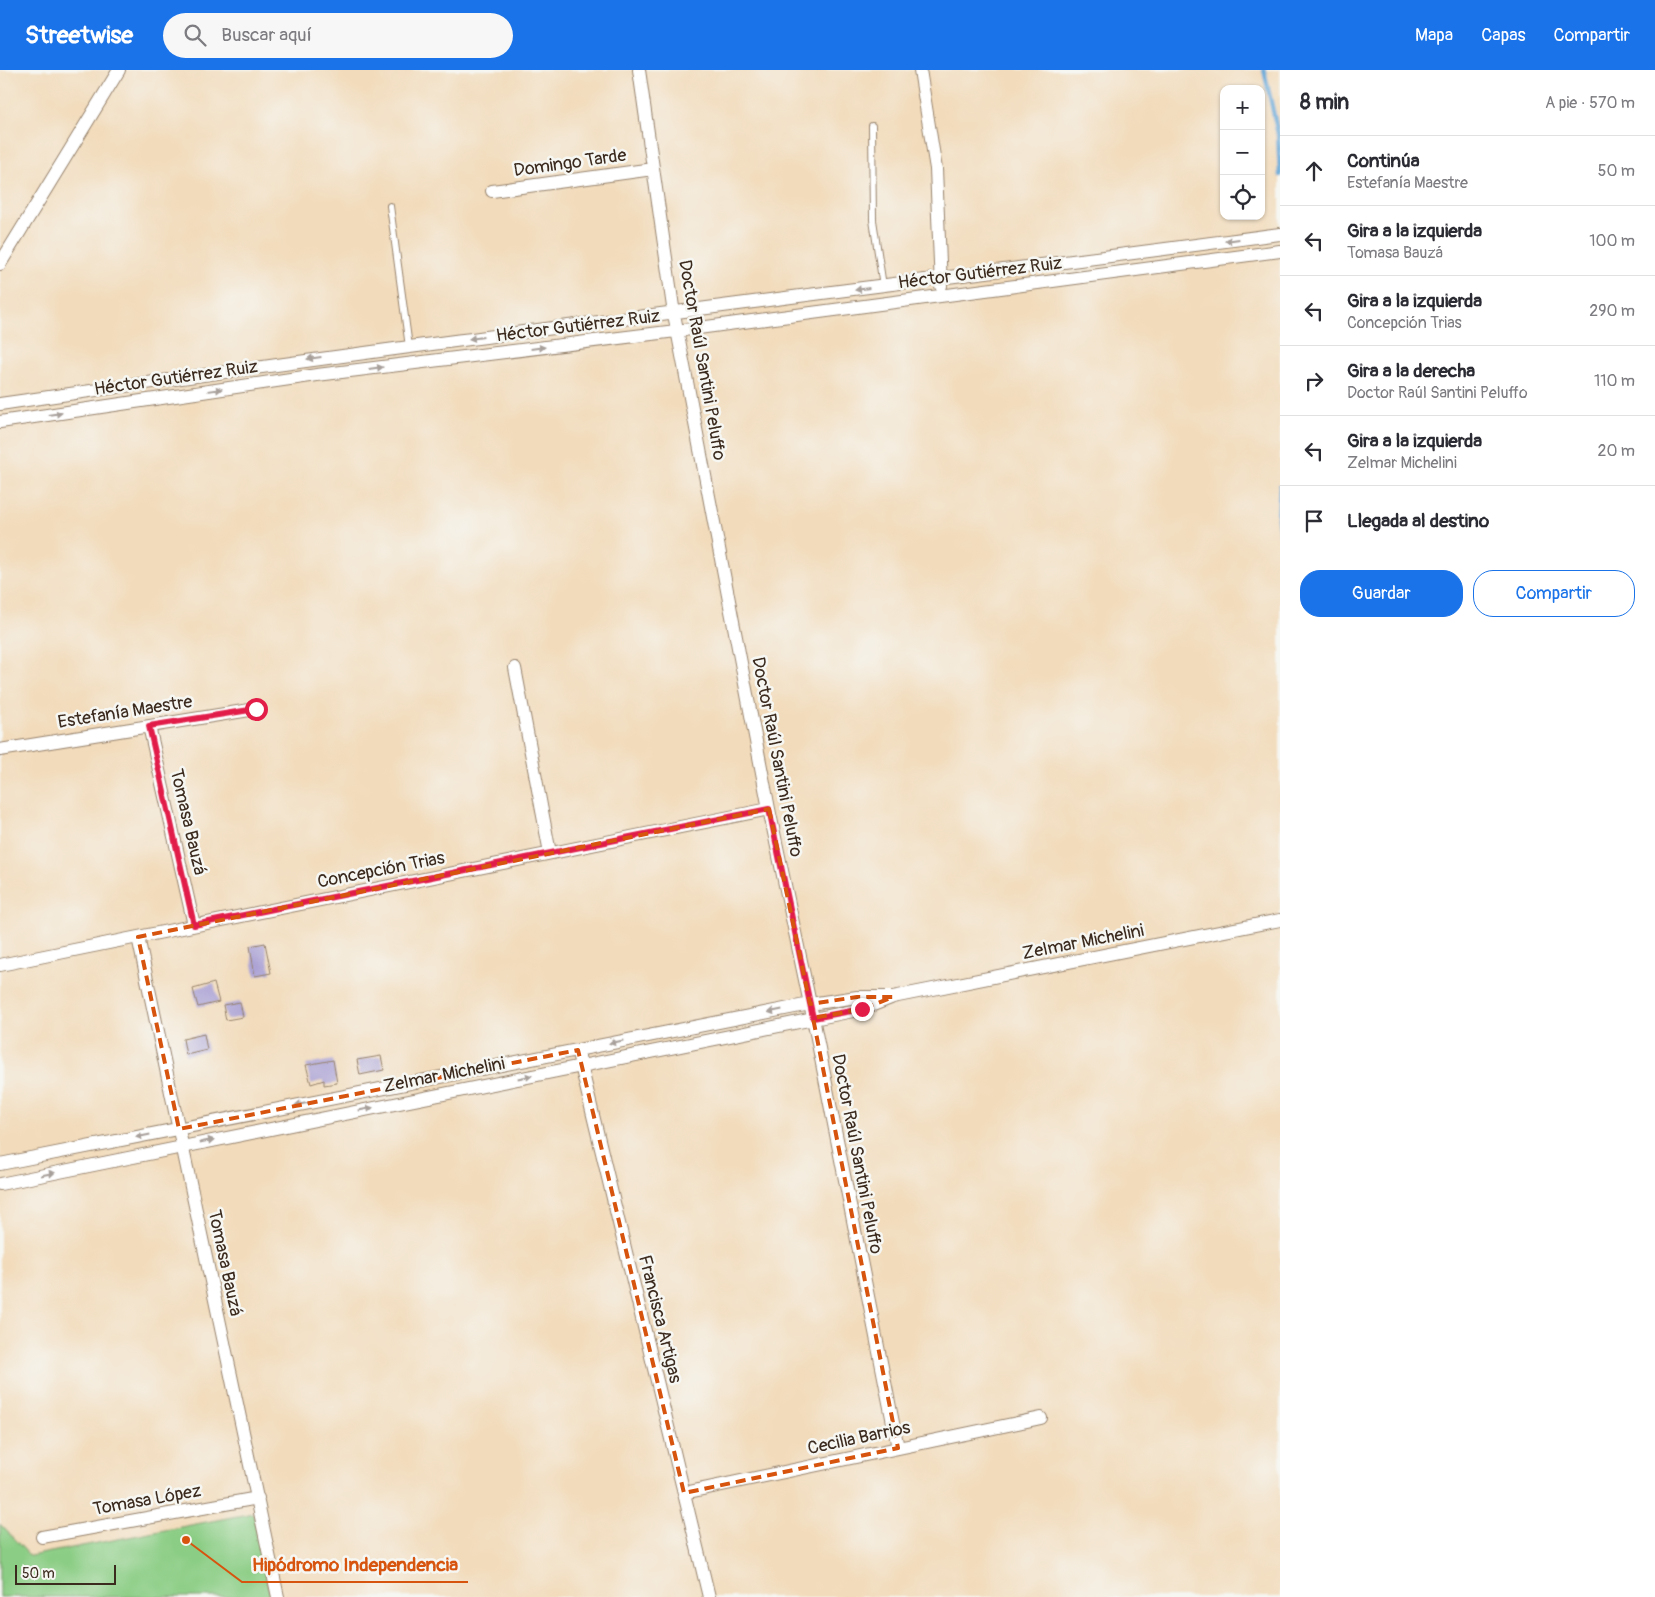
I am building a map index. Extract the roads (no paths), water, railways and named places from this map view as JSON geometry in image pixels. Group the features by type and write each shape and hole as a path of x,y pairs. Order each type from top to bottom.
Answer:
{"street":[{"path":"0,264 119,70"},
{"name":"Doctor Raúl Santini Peluffo","path":"640,70 674,314 769,809 813,1018 898,1448"},
{"path":"920,70 936,169 940,279 943,296"},
{"name":"Domingo Tarde","path":"492,191 653,170"},
{"name":"Héctor Gutiérrez Ruiz","path":"0,404 409,347 1280,234"},
{"name":"Héctor Gutiérrez Ruiz","path":"0,422 317,376 1280,251"},
{"path":"515,668 550,853"},
{"name":"Estefanía Maestre","path":"0,750 256,709"},
{"name":"Tomasa Bauzá","path":"149,726 194,925"},
{"name":"Concepción Trias","path":"0,965 769,809"},
{"name":"Zelmar Michelini","path":"0,1184 862,1009 893,997 1280,920"},
{"name":"Tomasa Bauzá","path":"138,937 278,1597"},
{"name":"Zelmar Michelini","path":"0,1164 810,1004 857,997 893,997"},
{"name":"Francisca Artigas","path":"578,1050 709,1597"},
{"name":"Cecilia Barrios","path":"684,1493 1041,1418"},
{"name":"Tomasa López","path":"42,1537 258,1498"}],"lane":[{"path":"872,126 873,220 883,286"},
{"path":"390,206 409,347"}],"waterway":[{"path":"1264,70 1278,134 1280,175"},
{"path":"1280,486 1278,519 1280,534"}],"place":[{"name":"Hipódromo Independencia","path":"186,1540"}]}
